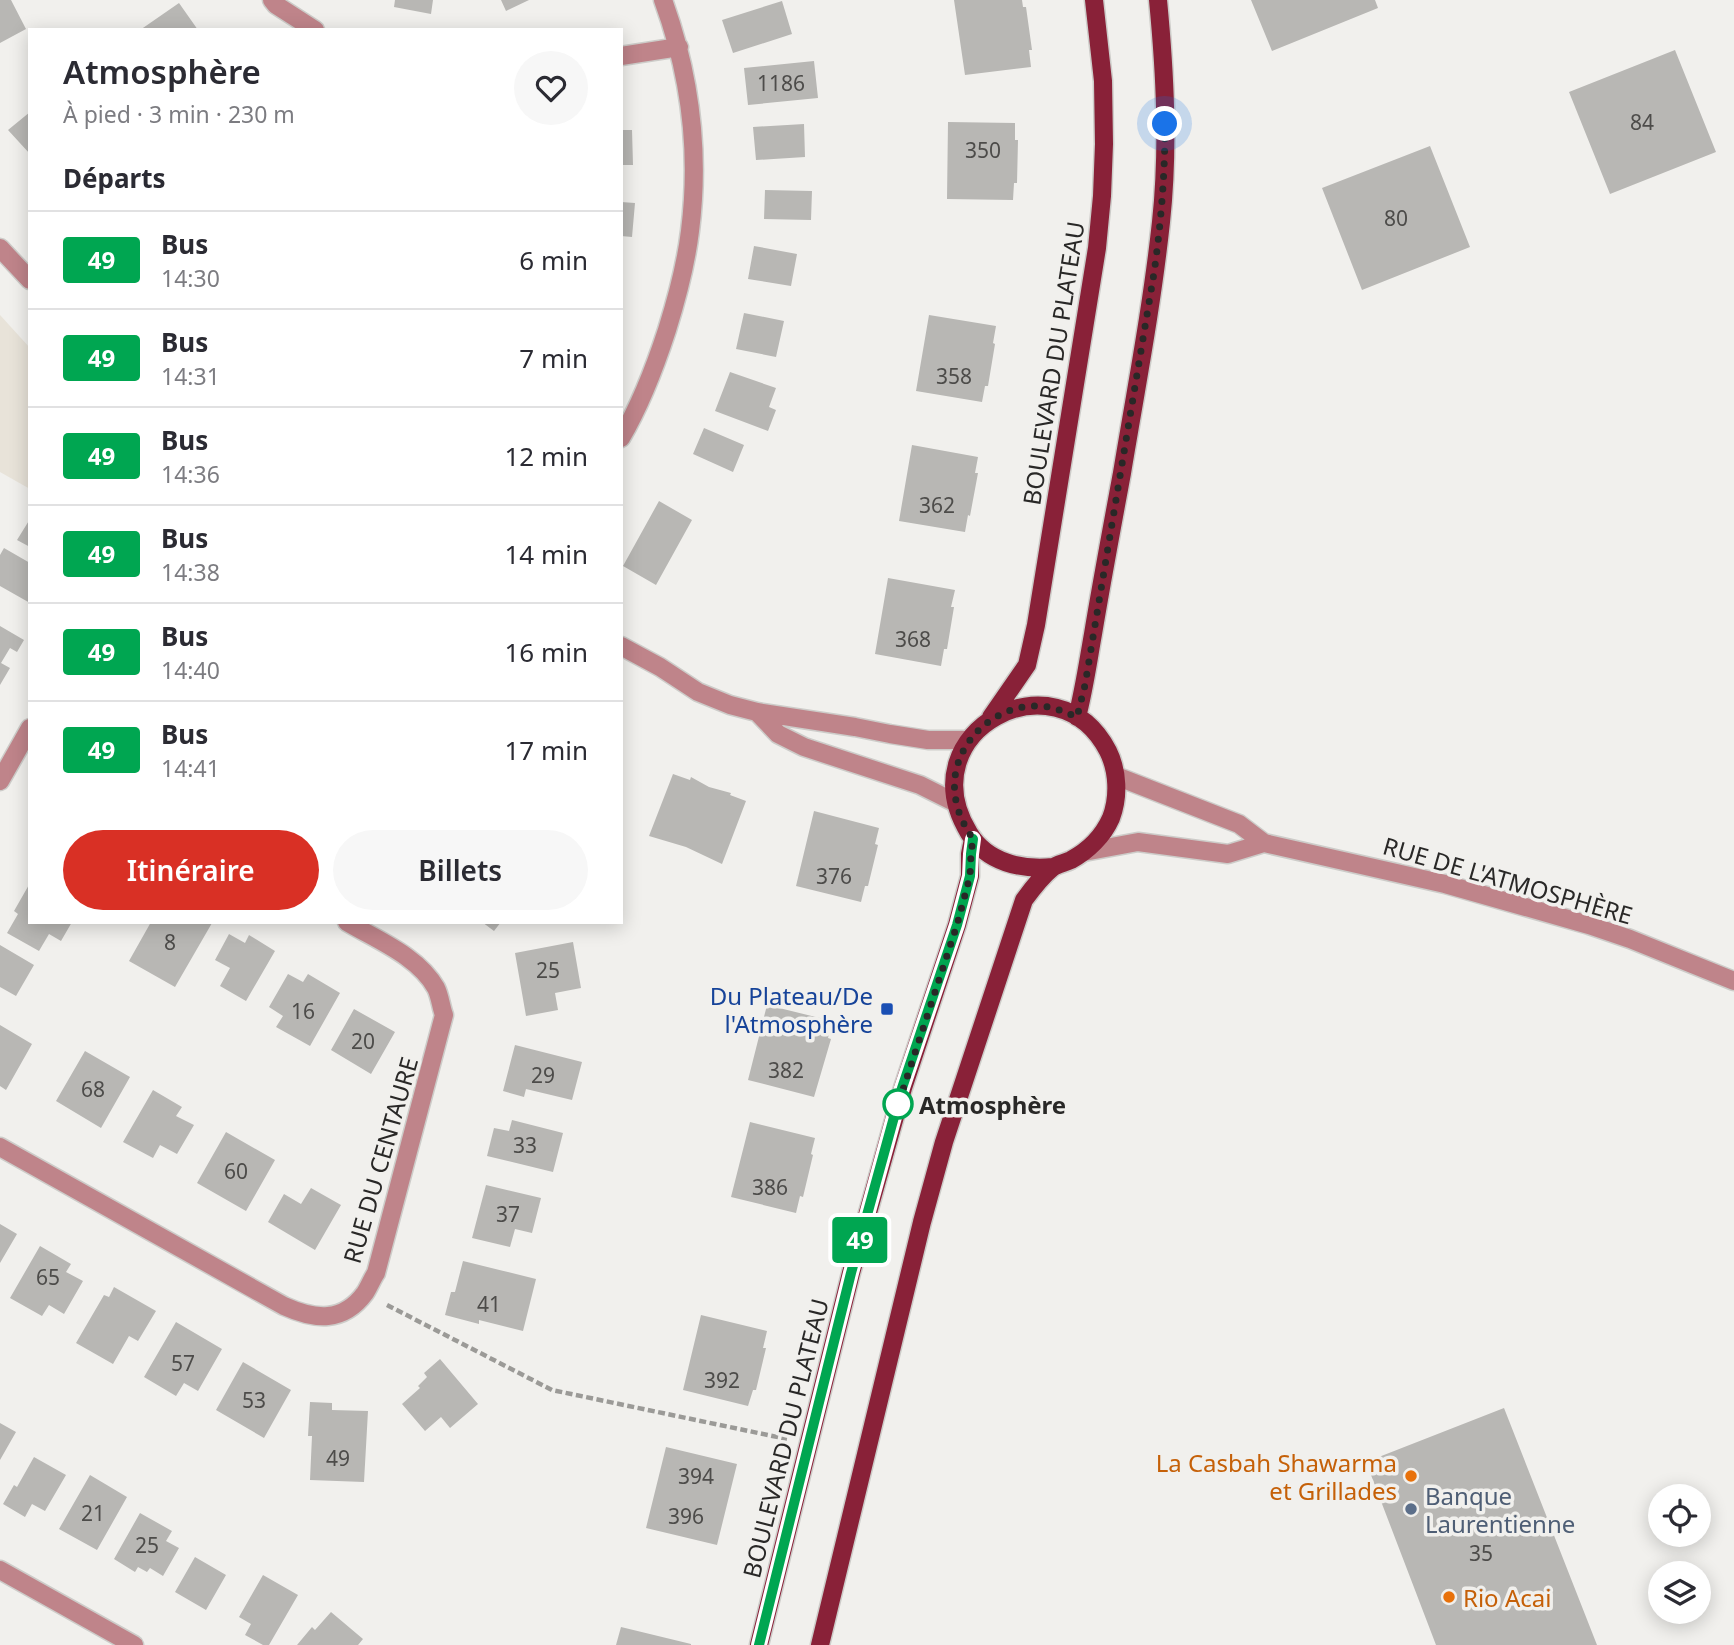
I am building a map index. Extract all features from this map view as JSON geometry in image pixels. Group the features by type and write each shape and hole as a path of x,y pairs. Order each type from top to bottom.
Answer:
{"main road":[{"name":"BOULEVARD DU PLATEAU","path":"990,720 1027,665 1036,625 1090,298 1101,209 1104,144 1103,81 1094,0"},
{"path":"1077,717 1115,512 1161,220 1165,105 1158,0"},
{"path":"1023,707 1060,709 1077,717 1092,728 1111,758 1116,776 1116,798 1111,818 1100,837 1070,861 1054,867 1035,869 1001,861 986,852 973,839 962,822 956,803 955,781 959,760 969,740 990,720 1006,711 1023,707"},
{"name":"BOULEVARD DU PLATEAU","path":"759,1645 851,1273 902,1088 957,925 970,876 973,839"},
{"path":"820,1645 922,1222 944,1142 1024,900 1054,867"}],"street":[{"path":"272,0 312,28"},
{"path":"623,435 648,384 673,309 690,234 694,200 694,163 687,86 679,47 663,0"},
{"path":"623,56 679,47"},
{"path":"0,248 28,277"},
{"path":"623,647 698,692 730,705 757,712 928,740 969,740"},
{"path":"757,712 778,734 804,747 920,785 956,803"},
{"path":"0,781 28,734"},
{"name":"RUE DE L'ATMOSPHÈRE","path":"1116,776 1239,824 1264,843 1445,884 1589,925 1734,981"},
{"name":"RUE DE L'ATMOSPHÈRE","path":"1084,852 1138,842 1228,854 1264,843"},
{"name":"RUE DU CENTAURE","path":"0,1147 284,1306 303,1314 326,1317 348,1310 365,1293 376,1273 444,1016 438,990 424,972 406,957 350,924"},
{"path":"0,1570 134,1645"}],"path":[{"path":"365,1293 552,1390 809,1443"}],"shaded area":[{"path":"0,315 28,346 28,488 0,472"}],"building":[{"path":"0,0 11,0 26,29 0,43"},
{"path":"395,0 433,0 431,14 394,7"},
{"path":"501,0 529,0 506,11"},
{"path":"954,0 1022,0 1023,7 1026,7 1032,50 1029,50 1031,67 965,75"},
{"path":"1251,0 1375,0 1378,8 1272,51"},
{"path":"782,1 792,34 733,53 722,20"},
{"path":"179,3 197,28 143,28"},
{"path":"1675,50 1716,152 1610,194 1569,92"},
{"path":"814,61 818,98 748,105 744,68"},
{"path":"28,114 28,152 8,130"},
{"path":"948,122 1015,123 1015,140 1018,140 1017,183 1014,183 1013,200 947,199"},
{"path":"804,124 805,157 756,160 753,127"},
{"path":"623,130 632,130 633,165 623,165"},
{"path":"1430,146 1470,247 1362,290 1322,188"},
{"path":"765,190 812,191 811,220 764,219"},
{"path":"623,202 635,203 632,237 623,236"},
{"path":"754,246 797,254 791,286 748,279"},
{"path":"744,313 784,321 776,357 736,349"},
{"path":"929,315 996,326 988,386 985,386 982,402 916,391"},
{"path":"730,372 776,388 769,407 776,410 768,431 715,411"},
{"path":"704,428 744,445 733,472 693,454"},
{"path":"912,445 978,457 975,473 978,473 965,532 899,521"},
{"path":"659,501 692,520 656,585 623,566"},
{"path":"28,522 28,546 17,540"},
{"path":"4,548 28,562 28,602 0,586 0,555"},
{"path":"888,578 955,590 947,649 944,649 941,666 875,654"},
{"path":"0,626 24,640 17,652 10,648 1,663 10,668 0,685"},
{"path":"673,774 690,780 691,777 746,801 722,864 686,847 649,836"},
{"path":"814,811 879,828 875,844 878,845 868,886 865,886 861,902 796,886"},
{"path":"28,886 28,924 71,924 61,941 49,934 39,951 7,933 18,914 14,911"},
{"path":"150,924 211,924 175,987 129,961"},
{"path":"485,924 499,924 494,931"},
{"path":"229,934 245,943 249,935 275,951 246,1001 220,986 230,968 215,960"},
{"path":"573,942 581,988 555,993 558,1010 526,1016 515,953"},
{"path":"0,945 34,965 16,996 0,987"},
{"path":"288,974 303,982 308,974 340,993 310,1046 276,1027 283,1016 269,1007"},
{"path":"767,1005 832,1021 828,1038 831,1039 814,1097 748,1080"},
{"path":"354,1009 395,1032 371,1074 331,1050"},
{"path":"0,1025 32,1044 6,1090 0,1086"},
{"path":"515,1045 582,1062 572,1100 526,1089 524,1097 503,1091"},
{"path":"85,1051 130,1077 101,1128 56,1101"},
{"path":"153,1090 182,1107 176,1116 194,1125 177,1154 160,1145 153,1158 123,1142"},
{"path":"512,1120 563,1133 553,1172 487,1156 494,1128 509,1131"},
{"path":"750,1122 815,1138 803,1197 800,1196 796,1213 731,1197"},
{"path":"226,1132 275,1160 246,1211 197,1183"},
{"path":"486,1185 541,1198 532,1233 515,1229 510,1247 472,1238"},
{"path":"311,1188 341,1205 315,1250 268,1222 284,1194 301,1204"},
{"path":"0,1224 17,1234 0,1263"},
{"path":"40,1246 71,1264 66,1272 83,1281 64,1314 49,1305 42,1316 10,1298"},
{"path":"463,1261 536,1279 523,1331 445,1315 451,1292 455,1292"},
{"path":"114,1287 156,1311 138,1341 129,1336 113,1364 76,1343 104,1295 109,1297"},
{"path":"701,1315 767,1331 763,1348 766,1348 756,1390 753,1390 748,1406 683,1390"},
{"path":"176,1322 222,1349 198,1391 184,1383 176,1396 144,1377"},
{"path":"440,1359 478,1404 450,1428 441,1417 425,1431 402,1404 420,1388 418,1386 427,1377 424,1373"},
{"path":"243,1362 291,1390 264,1438 216,1410"},
{"path":"310,1402 332,1403 332,1410 368,1411 364,1482 310,1480"},
{"path":"1504,1408 1597,1645 1436,1645 1366,1462"},
{"path":"0,1423 16,1432 0,1460"},
{"path":"666,1447 737,1464 717,1545 646,1528"},
{"path":"34,1457 66,1475 45,1511 32,1504 25,1517 3,1504 14,1485 17,1487"},
{"path":"90,1475 127,1497 97,1550 59,1529"},
{"path":"140,1513 172,1531 166,1541 179,1548 163,1576 150,1568 147,1572 138,1567 135,1572 114,1559"},
{"path":"195,1557 226,1575 206,1610 175,1592"},
{"path":"263,1575 298,1595 269,1645 263,1645 245,1635 251,1624 239,1617"},
{"path":"331,1612 363,1639 358,1645 297,1645 312,1627 315,1630"},
{"path":"621,1627 691,1644 691,1645 616,1645"}],"bus line":[{"name":"49","path":"759,1645 851,1273 902,1088 957,925 970,876 973,839"}],"place":[{"name":"Du Plateau/De l'Atmosphère","path":"887,1009"},
{"name":"Atmosphère","path":"898,1104"},
{"name":"La Casbah Shawarma et Grillades","path":"1411,1476"},
{"name":"Banque Laurentienne","path":"1411,1509"},
{"name":"Rio Acai","path":"1449,1597"}],"route":[{"path":"898,1104 895,1114 957,925 970,876 973,839 962,822 956,803 955,781 959,760 969,740 979,729 1006,711 1042,706 1060,709 1077,717 1108,553 1154,273 1161,220 1165,124"}]}
